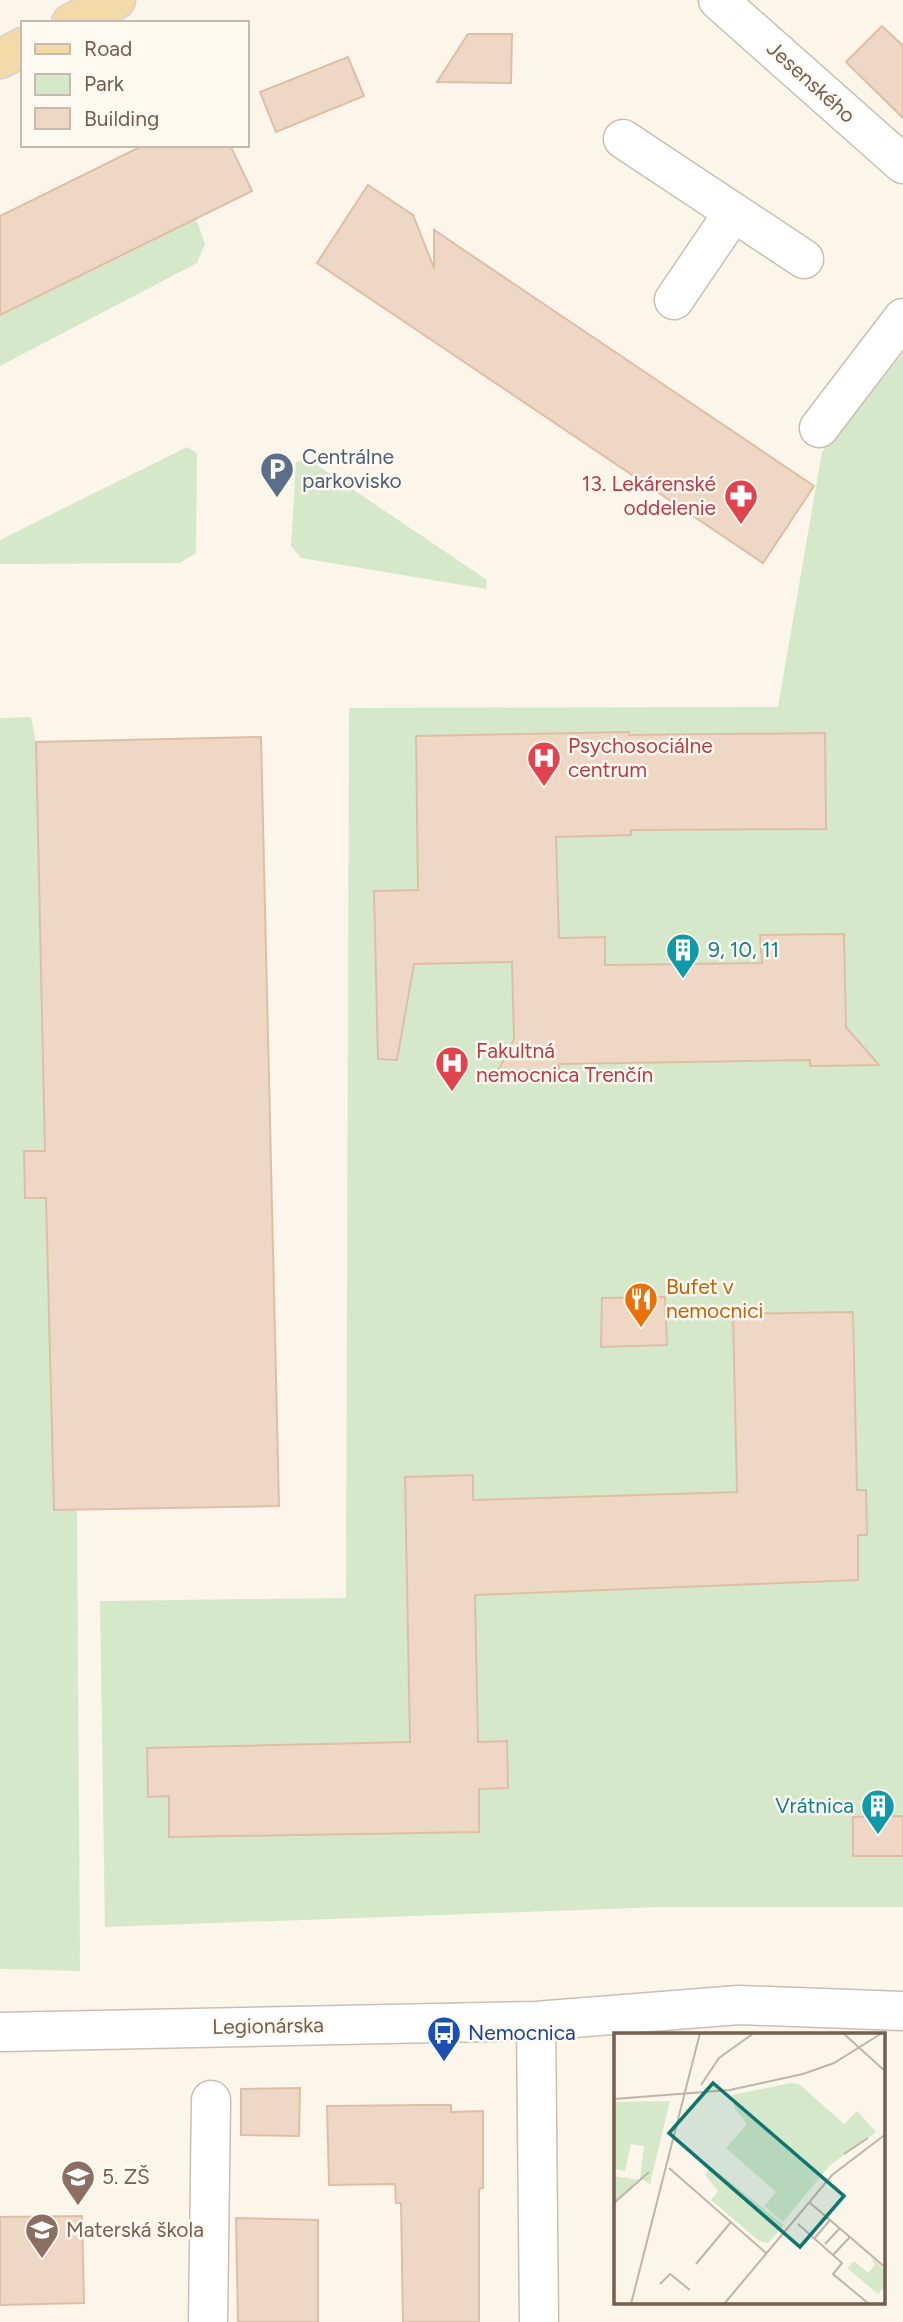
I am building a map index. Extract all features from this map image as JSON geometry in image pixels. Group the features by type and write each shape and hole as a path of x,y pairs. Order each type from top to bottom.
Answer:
{"main road":[{"path":"75,21 116,0"},
{"path":"0,59 21,48"}],"street":[{"name":"Jesenského","path":"718,0 903,164"},
{"path":"623,139 804,260"},
{"path":"674,300 733,213"},
{"path":"819,428 903,318"},
{"name":"Legionárska","path":"0,2032 536,2021 739,2006 903,2011"},
{"path":"536,2021 539,2322"},
{"path":"208,2322 211,2100"}],"green space":[{"path":"196,218 205,244 197,263 0,366 0,315"},
{"path":"903,353 903,1907 661,1907 105,1927 100,1601 346,1598 349,708 778,707 822,452"},
{"path":"187,447 197,453 196,553 180,563 0,564 0,540"},
{"path":"308,459 487,580 486,589 301,558 291,546 296,462"},
{"path":"31,717 36,742 45,1151 24,1152 25,1198 46,1198 54,1510 77,1510 80,1971 0,1969 0,718"}],"building":[{"path":"882,26 903,46 903,118 846,62"},
{"path":"468,34 512,34 511,83 437,82"},
{"path":"348,57 364,96 276,132 260,92"},
{"path":"140,147 231,147 252,191 0,315 0,216"},
{"path":"368,185 413,215 434,268 434,230 814,486 763,563 317,263"},
{"path":"629,732 629,735 825,733 826,829 631,830 631,835 556,837 559,938 605,937 605,965 762,963 760,935 844,934 846,1027 879,1065 810,1066 810,1060 559,1064 559,1070 498,1071 514,1039 512,962 414,964 397,1060 378,1059 374,891 418,890 416,736"},
{"path":"261,737 279,1506 54,1510 46,1198 25,1198 24,1151 45,1151 36,742"},
{"name":"Bufet v nemocnici","path":"665,1297 667,1345 601,1347 602,1298"},
{"path":"853,1312 857,1490 866,1490 867,1535 858,1535 858,1580 475,1595 478,1742 507,1741 508,1788 479,1789 479,1832 169,1837 169,1796 148,1797 147,1748 410,1742 405,1477 473,1475 473,1500 737,1492 733,1314"},
{"name":"Vrátnica","path":"903,1816 903,1856 853,1856 853,1817"},
{"path":"300,2088 299,2136 241,2135 241,2089"},
{"path":"451,2105 451,2112 483,2111 483,2188 479,2189 479,2322 403,2322 401,2203 396,2203 395,2184 329,2185 327,2106"},
{"name":"Materská škola","path":"82,2216 84,2303 0,2305 0,2217"},
{"path":"236,2218 318,2220 318,2322 238,2322"}],"place":[{"name":"Centrálne parkovisko","path":"277,499"},
{"name":"13. Lekárenské oddelenie","path":"741,526"},
{"name":"Psychosociálne centrum","path":"544,788"},
{"name":"9, 10, 11","path":"683,980"},
{"name":"Fakultná nemocnica Trenčín","path":"452,1093"},
{"name":"Bufet v nemocnici","path":"641,1329"},
{"name":"Vrátnica","path":"878,1836"},
{"name":"Nemocnica","path":"444,2063"},
{"name":"5. ZŠ","path":"78,2207"},
{"name":"Materská škola","path":"42,2260"}]}
